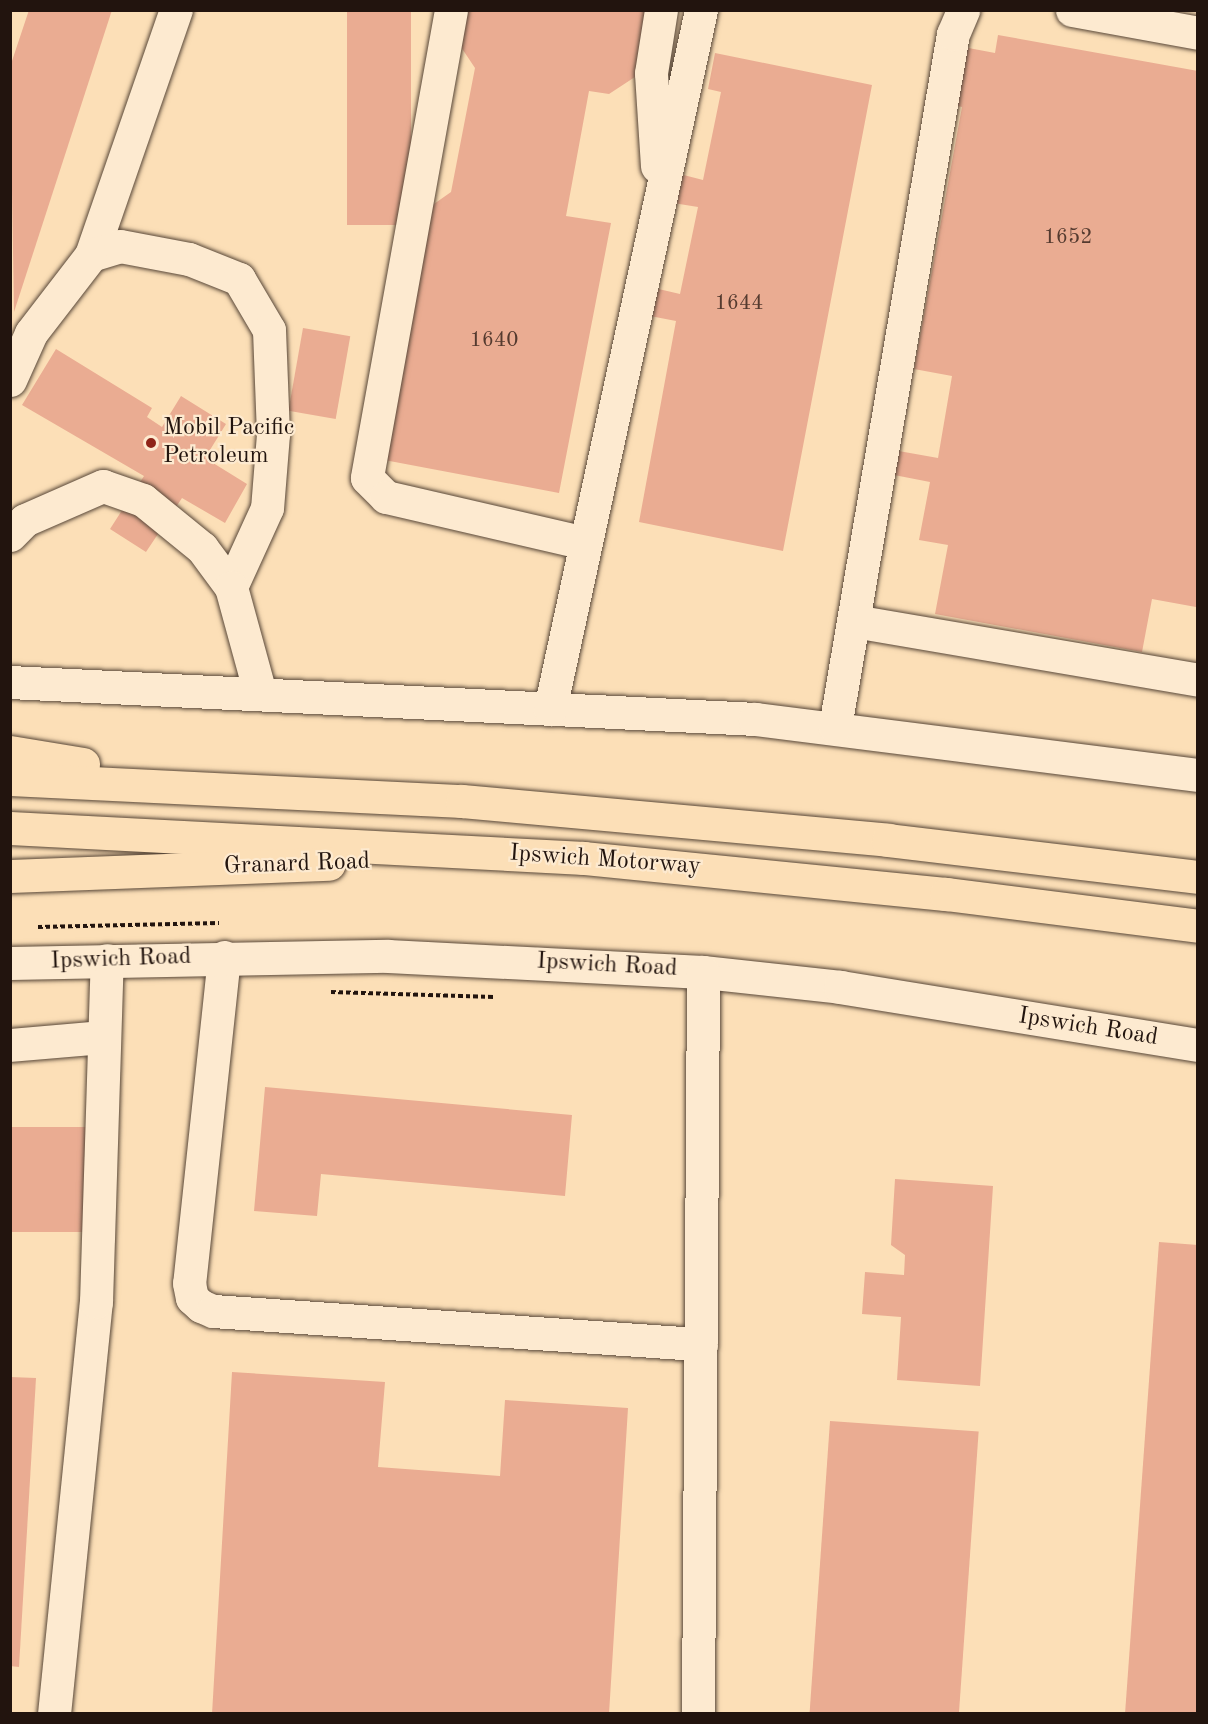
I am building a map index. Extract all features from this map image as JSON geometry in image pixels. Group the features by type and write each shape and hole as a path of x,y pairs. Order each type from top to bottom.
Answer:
{"highway":[{"path":"10,752 215,786"},
{"name":"Ipswich Motorway","path":"10,779 215,786 684,820 1197,877"},
{"name":"Ipswich Motorway","path":"10,828 584,858 935,892 1197,926"},
{"name":"Granard Road","path":"10,876 584,858"}],"street":[{"path":"10,380 31,333 91,255 176,10"},
{"path":"451,10 367,478 386,497 585,543"},
{"path":"659,204 651,73 661,10"},
{"path":"550,708 701,10"},
{"path":"836,727 953,34 963,10"},
{"path":"1072,10 1197,33"},
{"path":"91,255 120,246 189,259 239,279 269,330 273,434 267,508 231,587"},
{"path":"10,535 26,520 103,486 143,500 202,548 231,587 260,693"},
{"path":"854,621 1197,680"},
{"path":"10,682 550,708 836,727 1197,775"},
{"name":"Ipswich Road","path":"10,963 224,957 388,956 703,972 840,987 1197,1045"},
{"path":"224,957 189,1283 192,1298 201,1306 213,1311 701,1344"},
{"path":"54,1713 96,1302 107,960"},
{"path":"698,1713 703,972"},
{"path":"10,1045 104,1037"}],"path":[{"path":"318,991 504,997"}],"building":[{"path":"29,10 112,10 14,312 10,67"},
{"path":"347,10 411,10 411,225 347,225"},
{"path":"463,10 650,10 638,75 609,94 589,91 566,216 611,223 559,493 379,459 424,211 451,192 475,68 457,41"},
{"path":"998,35 1198,71 1198,599 1196,607 1152,599 1142,652 935,614 948,545 919,540 930,482 889,474 893,450 938,458 952,376 914,369 962,107 948,104 958,46 995,53"},
{"path":"715,53 872,85 783,551 639,522 676,321 645,315 650,287 680,294 698,207 667,202 672,172 703,180 721,92 708,89"},
{"path":"303,328 350,336 336,419 288,411"},
{"name":"Mobil Pacific Petroleum","path":"56,349 152,408 147,417 162,427 181,396 226,424 205,458 247,484 225,523 182,498 146,552 110,529 144,476 22,405"},
{"path":"265,1087 572,1115 565,1196 321,1174 317,1216 254,1211"},
{"path":"10,1127 86,1127 86,1232 10,1232"},
{"path":"895,1179 993,1186 980,1386 897,1380 901,1317 862,1314 865,1272 904,1275 905,1255 891,1245"},
{"path":"1159,1242 1198,1245 1198,1714 1125,1714"},
{"path":"232,1372 385,1382 378,1467 500,1476 505,1400 628,1408 609,1714 212,1714"},
{"path":"10,1377 36,1378 19,1667 10,1666"},
{"path":"830,1421 979,1431 959,1714 810,1714"}],"place":[{"name":"Mobil Pacific Petroleum","path":"151,443"}]}
